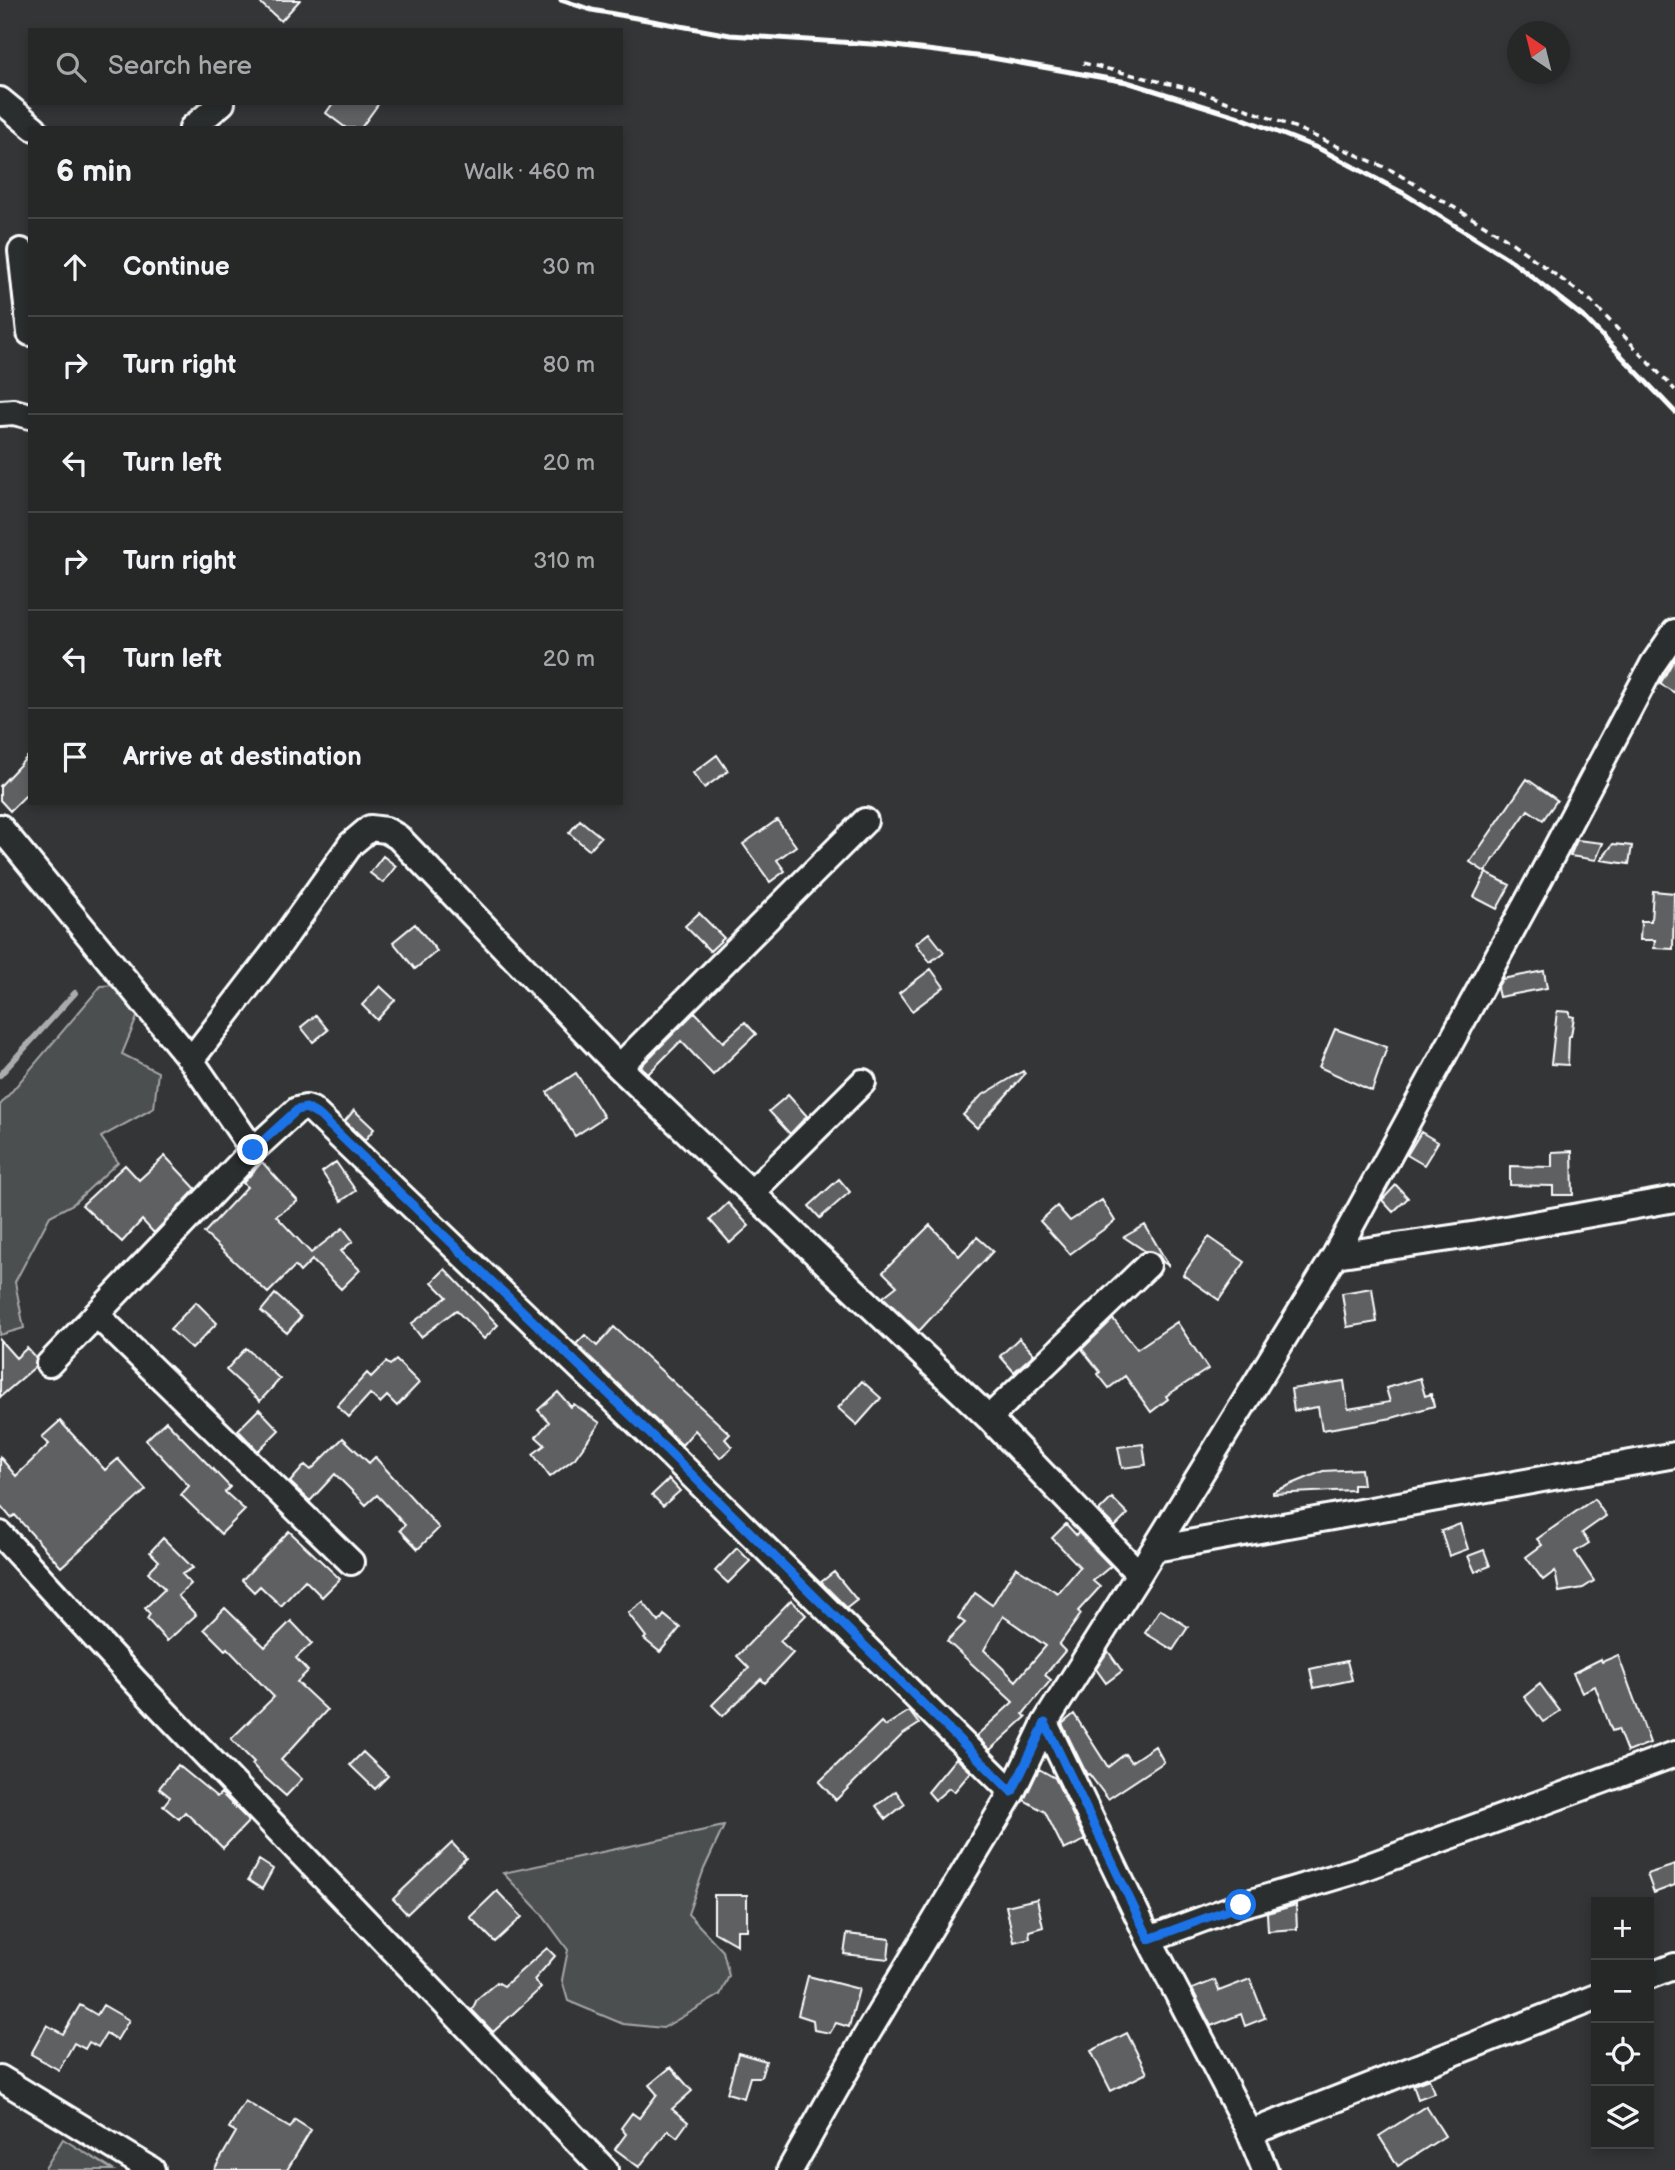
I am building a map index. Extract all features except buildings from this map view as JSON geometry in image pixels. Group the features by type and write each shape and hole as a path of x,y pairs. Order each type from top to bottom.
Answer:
{"street":[{"path":"0,100 32,126"},
{"path":"194,126 220,105"},
{"path":"17,248 28,320"},
{"path":"0,413 14,412 28,416"},
{"path":"790,2170 864,2039 1012,1792 1045,1723 1335,1255 1653,664 1675,632"},
{"path":"619,1067 865,821"},
{"path":"0,827 191,1060 253,1150"},
{"path":"191,1060 275,951 351,844 370,828 386,830 398,837 619,1067 989,1418 1139,1574"},
{"path":"752,1192 863,1082"},
{"path":"49,1364 253,1150 297,1110 306,1108 320,1116 672,1455 1012,1792"},
{"path":"1335,1255 1478,1234 1675,1199"},
{"path":"989,1418 1148,1265"},
{"path":"97,1315 351,1562"},
{"path":"1155,1549 1675,1455"},
{"path":"0,1534 136,1682 605,2170"},
{"path":"1045,1723 1149,1939 1250,2133 1265,2170"},
{"path":"1149,1939 1241,1905 1355,1871 1675,1754"},
{"path":"1654,1974 1675,1966"},
{"path":"1250,2133 1591,1999"},
{"path":"0,2078 152,2170"}],"path":[{"path":"1083,63 1195,90 1294,127 1391,170 1504,237 1591,301 1675,390"}],"shaded area":[{"path":"116,985 140,1010 122,1054 158,1072 154,1108 101,1137 118,1162 73,1204 50,1216 15,1282 24,1328 0,1335 0,1105 101,986"},
{"path":"724,1826 704,1869 688,1914 723,1951 729,1976 720,1995 663,2028 623,2024 568,2001 562,1980 568,1950 540,1912 503,1873"},
{"path":"63,2139 113,2170 44,2170"}],"waterway":[{"path":"0,1075 75,993"}],"railway":[{"path":"561,0 592,10 730,35 887,45 992,58 1127,82 1239,117 1320,149 1403,193 1512,261 1587,320 1675,412"}],"route":[{"path":"253,1150 297,1110 306,1108 320,1116 672,1455 1012,1792 1045,1723 1149,1939 1241,1905"}]}
